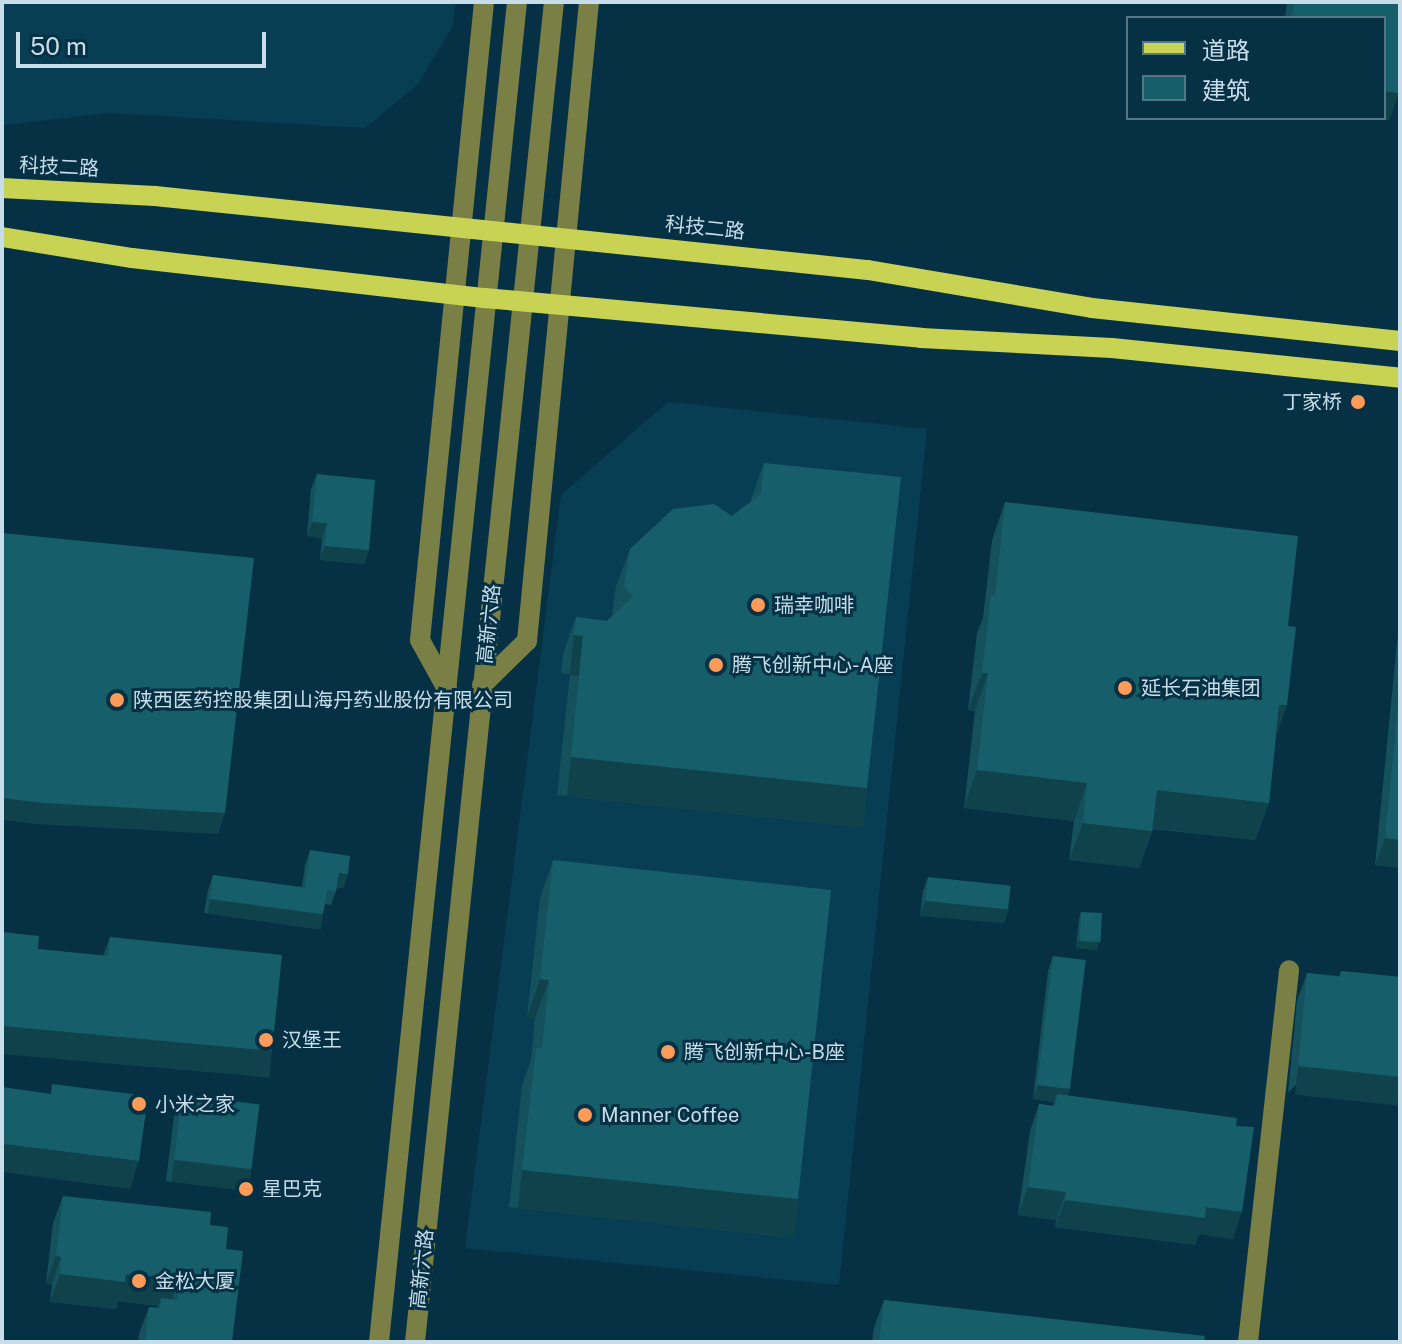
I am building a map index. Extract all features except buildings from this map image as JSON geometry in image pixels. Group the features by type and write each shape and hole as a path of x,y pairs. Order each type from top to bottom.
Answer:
{"main road":[{"name":"科技二路","path":"2,188 155,196 567,237 868,270 1092,308 1400,341"},
{"path":"2,237 132,258 454,295 921,338 1112,348 1400,378"}],"street":[{"path":"447,689 420,640 484,2"},
{"name":"高新六路","path":"379,1342 517,2"},
{"name":"高新六路","path":"415,1342 554,2"},
{"path":"482,685 527,641 589,2"},
{"path":"1248,1342 1289,970"}],"shaded area":[{"path":"2,2 456,2 452,27 418,84 365,128 109,113 2,125"},
{"path":"668,402 927,429 839,1285 465,1248 561,495"}],"place":[{"name":"丁家桥","path":"1358,402"},
{"name":"瑞幸咖啡","path":"758,605"},
{"name":"腾飞创新中心-A座","path":"716,665"},
{"name":"延长石油集团","path":"1125,688"},
{"name":"陕西医药控股集团山海丹药业股份有限公司","path":"117,700"},
{"name":"汉堡王","path":"266,1040"},
{"name":"腾飞创新中心-B座","path":"668,1052"},
{"name":"小米之家","path":"139,1104"},
{"name":"Manner Coffee","path":"585,1115"},
{"name":"星巴克","path":"246,1189"},
{"name":"金松大厦","path":"139,1281"}]}
